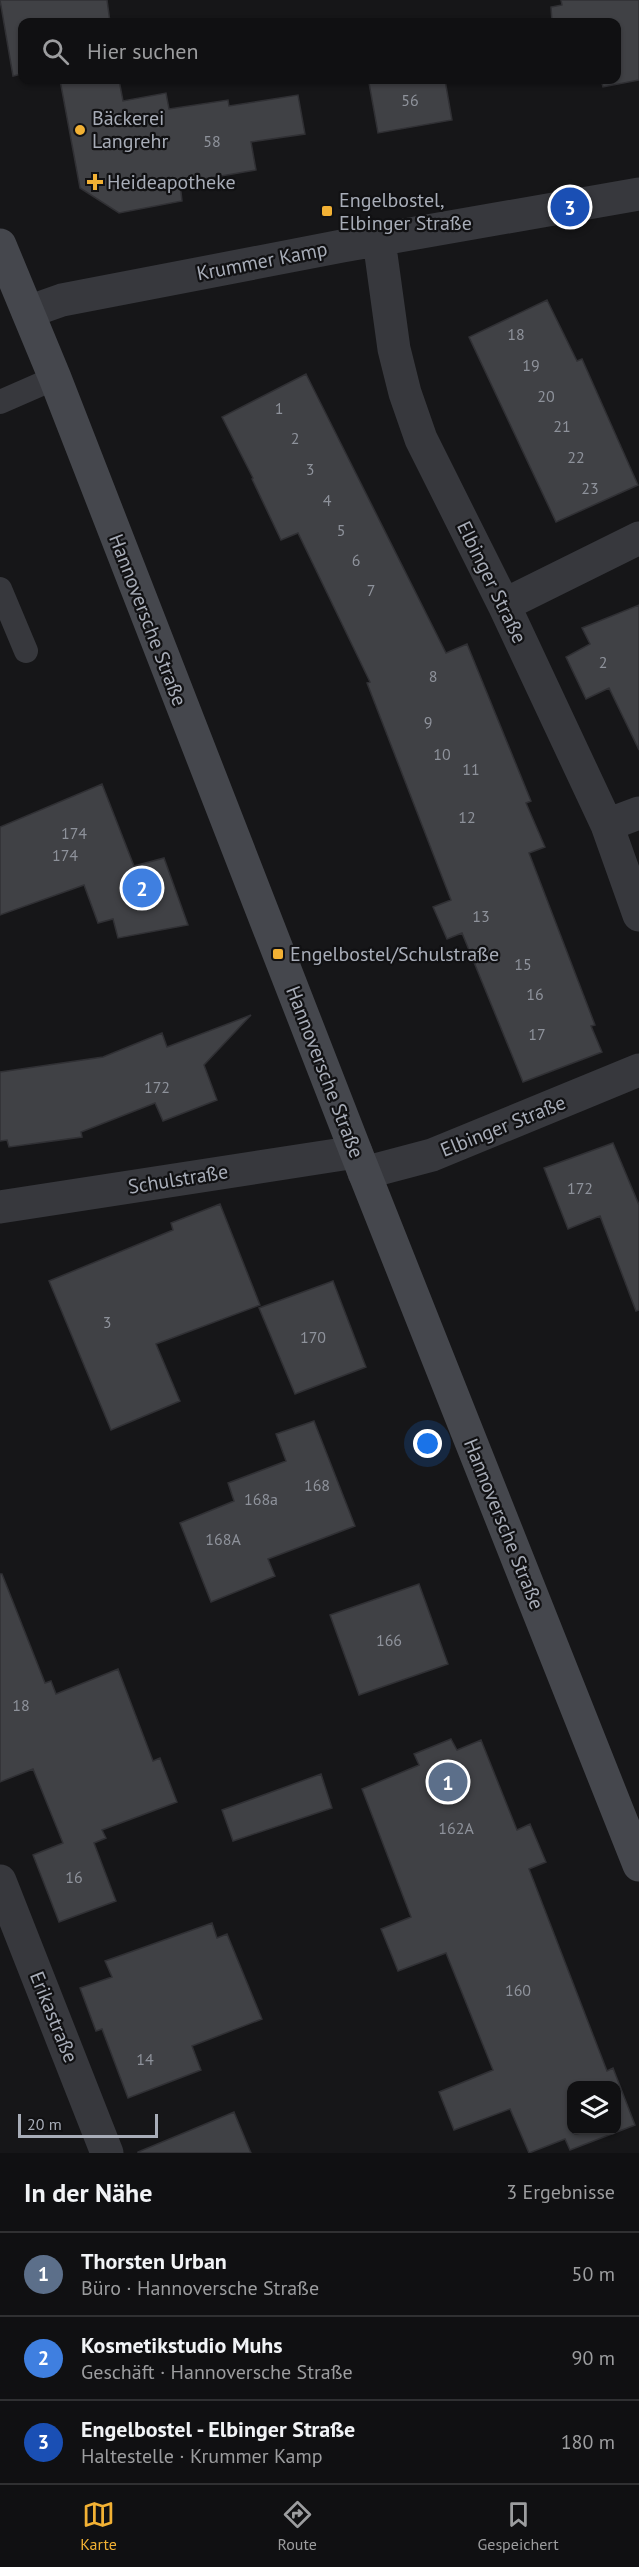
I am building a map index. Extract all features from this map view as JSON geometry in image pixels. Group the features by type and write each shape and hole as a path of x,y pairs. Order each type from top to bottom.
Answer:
{"street":[{"name":"Krummer Kamp","path":"28,312 62,300 639,194"},
{"name":"Elbinger Straße","path":"380,240 394,349 405,393 421,439 504,605 607,825 639,915"},
{"name":"Hannoversche Straße","path":"0,245 55,378 360,1162 639,1866"},
{"path":"504,605 639,538"},
{"path":"607,825 639,813"},
{"name":"Elbinger Straße","path":"360,1162 432,1155 639,1070"},
{"name":"Schulstraße","path":"0,1207 360,1162"},
{"name":"Erikastraße","path":"0,1881 107,2153"}],"lane":[{"path":"0,402 55,378"},
{"path":"0,589 26,651"}],"building":[{"path":"0,0 107,0 109,18 18,18 18,75 13,76"},
{"path":"561,0 639,0 639,80 621,84 621,18 552,18 551,7 562,5"},
{"path":"61,84 120,84 123,101 166,93 169,109 228,100 229,106 298,95 305,134 251,142 256,170 180,183 182,201 119,213 80,188"},
{"path":"369,84 446,84 452,120 378,133"},
{"path":"602,84 618,84 603,87"},
{"path":"547,300 577,361 582,359 638,485 556,522 469,337"},
{"path":"306,374 446,653 467,644 531,801 526,803 545,847 529,853 595,1025 591,1026 602,1052 523,1082 462,933 447,939 433,907 451,900 367,683 370,682 298,533 281,540 222,417"},
{"path":"639,605 639,750 609,688 586,699 566,657 590,644 582,628"},
{"path":"102,784 134,866 164,858 188,925 118,938 113,919 98,923 84,885 0,915 0,827"},
{"path":"251,1015 204,1065 217,1100 163,1121 155,1103 81,1132 82,1137 9,1147 7,1140 0,1141 0,1072 103,1057 162,1033 167,1047"},
{"path":"613,1143 639,1205 639,1310 636,1311 600,1216 568,1229 544,1168"},
{"path":"220,1204 260,1305 156,1344 180,1401 111,1430 49,1281 173,1230 171,1223"},
{"path":"333,1281 366,1367 295,1394 259,1308"},
{"path":"314,1421 355,1526 268,1559 275,1576 211,1602 180,1523 234,1501 228,1483 286,1461 276,1434"},
{"path":"0,1574 2,1574 45,1683 51,1681 56,1694 118,1669 153,1761 160,1758 177,1802 102,1830 106,1838 94,1843 116,1901 59,1922 33,1855 63,1843 33,1769 0,1782"},
{"path":"419,1584 448,1664 359,1695 330,1615"},
{"path":"451,1739 457,1750 481,1740 517,1830 530,1824 546,1862 529,1869 607,2071 613,2068 618,2081 567,2081 567,2135 609,2135 570,2150 565,2139 529,2153 510,2109 454,2130 439,2092 493,2070 446,1953 398,1971 381,1929 411,1917 362,1789 419,1765 414,1754"},
{"path":"321,1774 332,1808 233,1841 222,1810"},
{"path":"212,1923 217,1938 227,1934 262,2019 192,2046 201,2070 128,2098 102,2029 96,2031 80,1988 112,1977 105,1961"},
{"path":"621,2089 635,2125 621,2130"},
{"path":"234,2112 251,2153 138,2153 138,2152"}],"place":[{"name":"Bäckerei Langrehr","path":"80,130"},
{"name":"Heideapotheke","path":"95,182"},
{"name":"Engelbostel - Elbinger Straße","path":"570,207"},
{"name":"Engelbostel, Elbinger Straße","path":"327,211"},
{"name":"Kosmetikstudio Muhs","path":"142,888"},
{"name":"Engelbostel/Schulstraße","path":"278,954"},
{"name":"Thorsten Urban","path":"448,1782"}]}
